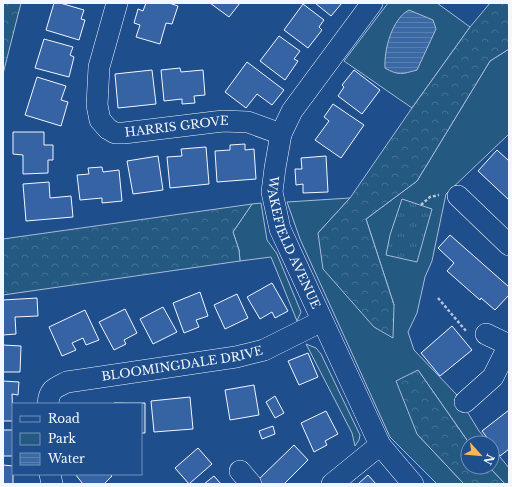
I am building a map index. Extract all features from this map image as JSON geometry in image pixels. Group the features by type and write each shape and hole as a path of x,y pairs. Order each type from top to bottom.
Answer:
{"street":[{"name":"HARRIS GROVE","path":"117,3 99,67 97,105 100,120 108,129 115,133 124,133 223,121 248,122 281,134"},
{"name":"WAKEFIELD AVENUE","path":"372,3 292,111 281,134 272,192 280,229 380,445 412,484"},
{"path":"458,196 509,245"},
{"name":"BLOOMINGDALE DRIVE","path":"48,403 48,398 54,388 67,382 236,357 264,350 322,321"},
{"path":"465,402 492,377 509,345 476,333"},
{"path":"332,484 380,445"}],"path":[{"path":"438,298 476,333"}],"green space":[{"path":"3,3 21,3 3,74"},
{"path":"388,3 437,3 470,27 412,108 344,61"},
{"path":"490,3 509,3 509,49 490,61 417,181 366,219 394,305 393,338 374,327 323,269 318,233 350,198 470,27"},
{"path":"509,49 509,134 446,194 432,261 425,277 417,313 408,332 414,350 457,395 482,435 463,435 418,370 417,434 464,484 437,484 390,437 300,239 287,202 350,198 318,233 394,305 366,219 417,181 490,61"},
{"path":"402,199 432,209 417,262 386,255 390,235"},
{"path":"261,203 267,240 277,254 301,312 297,321 271,257 240,261 239,250 233,232 252,204"},
{"path":"252,204 233,232 239,250 240,261 3,295 3,239"},
{"path":"306,344 316,348 321,354 360,435 355,446 352,433"},
{"path":"418,370 463,435 460,435 460,475 497,475 505,484 464,484 417,434 396,381"},
{"path":"500,457 509,468 509,484 505,484 497,475 500,475"}],"water":[{"path":"409,10 433,20 436,29 417,70 397,73 385,68 386,52 390,35 394,27 403,14"}],"building":[{"path":"54,3 60,3 84,10 81,19 85,20 79,40 46,30"},
{"path":"146,3 169,3 178,6 172,24 166,23 160,44 136,37 140,25 134,23 138,9 143,11"},
{"path":"210,3 240,3 229,17"},
{"path":"315,3 342,3 331,16"},
{"path":"303,4 324,20 319,27 322,30 308,48 284,30"},
{"path":"279,36 300,51 294,59 298,61 285,80 260,61"},
{"path":"44,39 73,47 70,55 74,57 69,77 35,68"},
{"path":"247,62 284,90 272,105 257,94 246,108 225,92"},
{"path":"180,68 181,72 203,70 205,95 194,96 195,103 182,104 182,99 164,101 161,70"},
{"path":"152,70 156,104 118,108 115,74"},
{"path":"354,70 380,90 362,114 338,96 344,87 342,85"},
{"path":"37,77 66,86 61,100 68,102 61,126 25,115"},
{"path":"333,104 364,125 341,158 315,140 329,121 324,117"},
{"path":"13,132 44,132 44,145 53,145 53,160 48,160 48,173 23,174 23,155 13,154"},
{"path":"245,144 245,150 254,149 256,179 217,182 215,151 230,150 230,145"},
{"path":"206,147 209,184 170,188 167,157 182,156 181,149"},
{"path":"497,150 509,161 509,200 478,171"},
{"path":"158,156 163,190 133,194 127,161"},
{"path":"326,156 328,192 303,193 303,184 296,185 295,169 302,169 301,158"},
{"path":"102,167 103,172 119,170 122,201 102,203 102,198 80,200 77,175 89,174 88,168"},
{"path":"49,182 50,198 71,196 73,217 26,221 23,184"},
{"path":"450,235 509,287 509,295 495,310 481,298 480,300 447,271 454,263 438,248"},
{"path":"272,283 288,311 275,318 272,312 260,319 247,297"},
{"path":"200,292 208,316 196,320 199,327 184,333 173,303"},
{"path":"237,294 248,318 225,329 214,305"},
{"path":"37,298 38,316 15,317 16,334 3,335 3,300"},
{"path":"163,307 177,332 153,344 140,319"},
{"path":"125,309 137,333 124,340 126,344 114,350 99,322"},
{"path":"85,310 99,340 86,345 83,338 72,343 76,350 62,356 49,327"},
{"path":"452,326 472,350 440,376 421,353"},
{"path":"3,345 21,346 20,372 3,372"},
{"path":"308,353 318,377 299,385 288,361"},
{"path":"3,381 19,382 18,395 12,394 12,421 3,421"},
{"path":"254,385 259,415 230,420 225,390"},
{"path":"275,396 284,413 275,418 266,402"},
{"path":"190,397 193,429 154,432 151,401"},
{"path":"142,403 145,403 145,433 142,433"},
{"path":"509,410 509,449 500,456 500,435 485,435 482,431"},
{"path":"326,411 338,434 325,441 327,445 314,452 301,423"},
{"path":"273,426 275,434 262,439 259,431"},
{"path":"3,430 12,430 12,456 3,456"},
{"path":"294,445 308,460 284,484 262,484 258,480"},
{"path":"198,448 212,464 189,484 175,468"},
{"path":"3,465 12,466 13,484 3,484"},
{"path":"76,475 112,476 104,484 83,484"},
{"path":"368,475 376,484 358,484"},
{"path":"214,476 221,484 204,484"}]}
